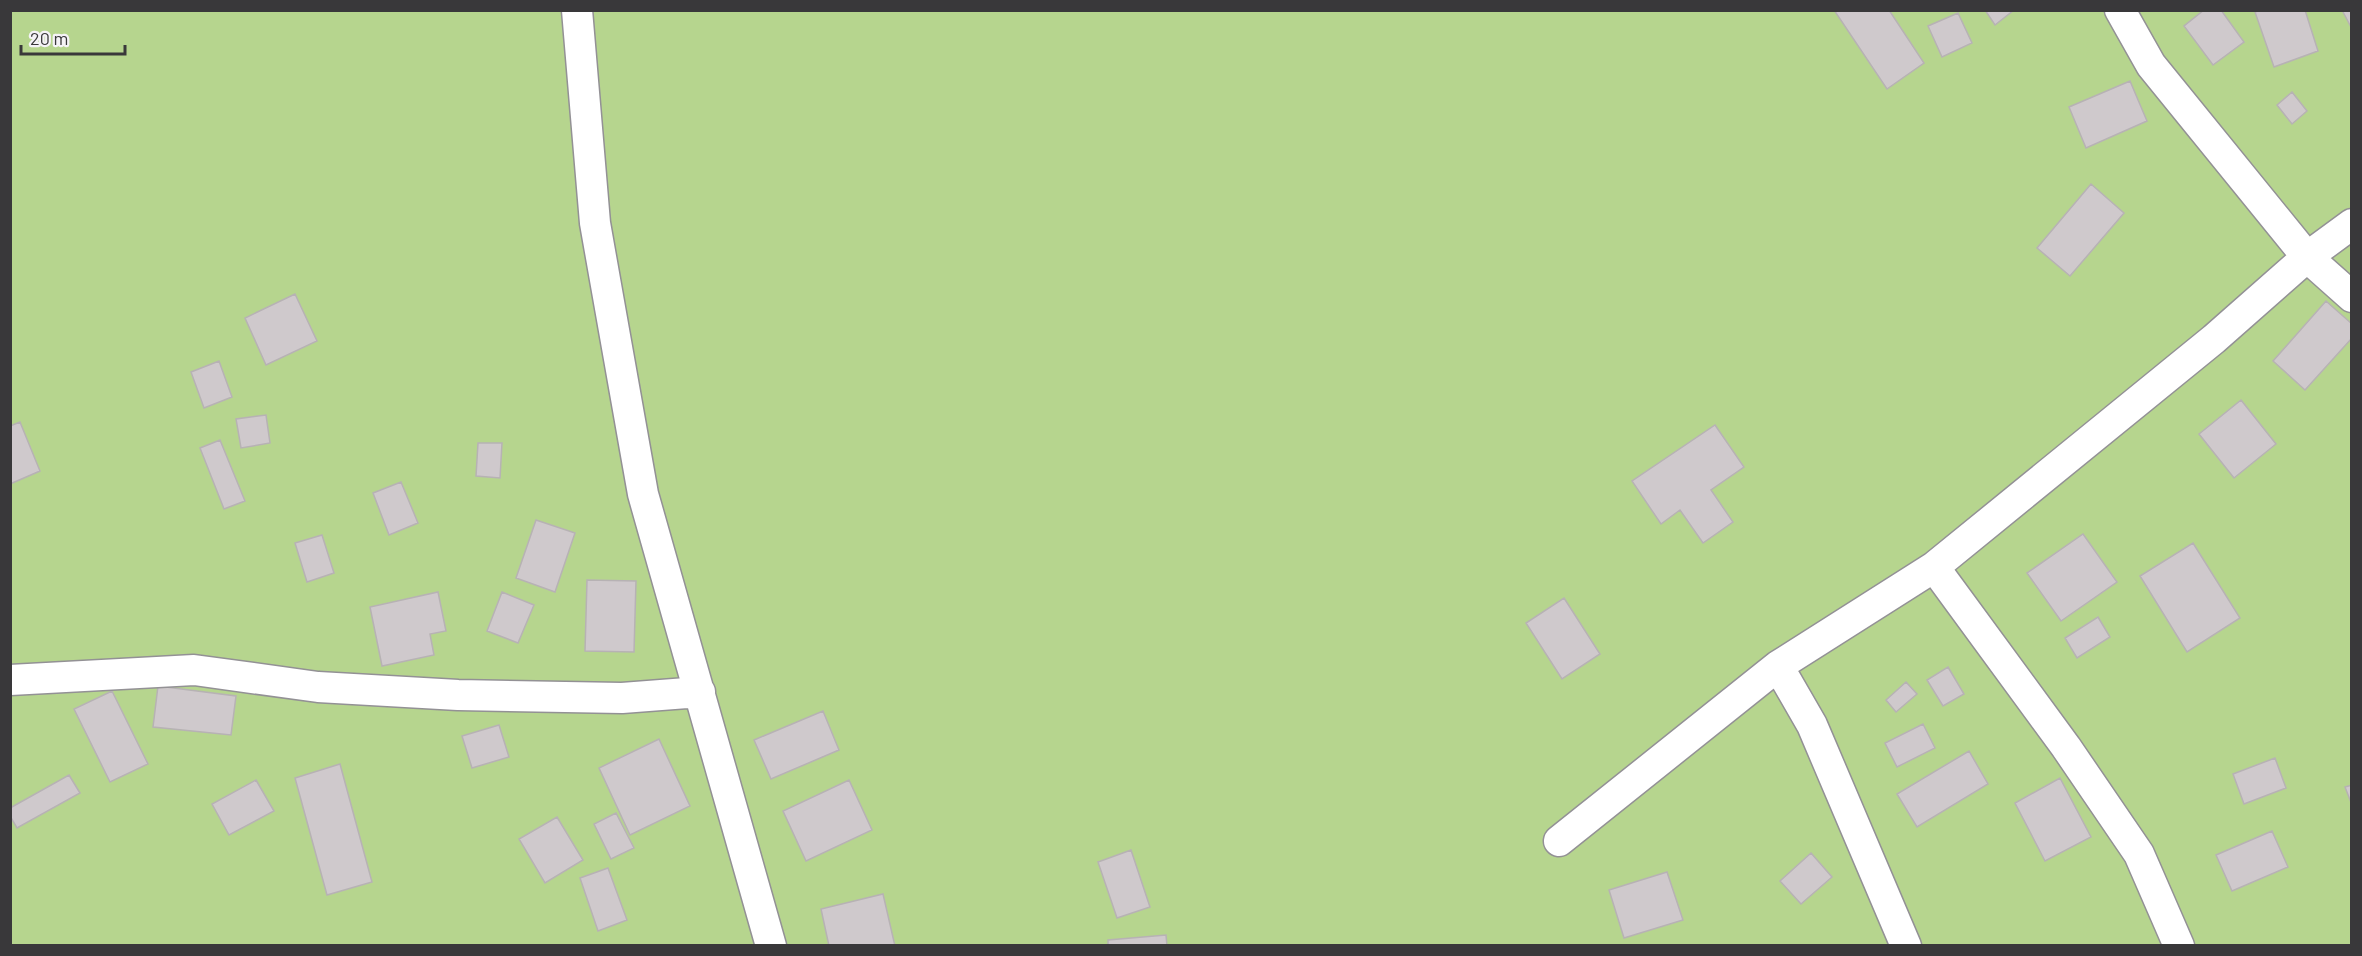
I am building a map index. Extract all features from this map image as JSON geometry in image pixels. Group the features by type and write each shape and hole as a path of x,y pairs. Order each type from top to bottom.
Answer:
{"street":[{"path":"577,10 595,223 643,494 771,945"},
{"path":"2120,10 2151,65 2307,257 2352,297"},
{"path":"1559,841 1778,666 1934,567 2214,339 2307,257 2352,224"},
{"path":"1934,567 2066,747 2139,854 2179,945"},
{"path":"1778,666 1812,725 1906,945"},
{"path":"10,680 194,670 318,687 458,695 622,699 700,692"}],"green space":[{"path":"11,11 2351,11 2351,945 11,945"}],"building":[{"path":"1834,10 1889,10 1924,63 1887,89"},
{"path":"1985,10 2014,10 1995,25"},
{"path":"2204,10 2221,10 2244,42 2213,65 2184,26"},
{"path":"2305,10 2318,51 2274,67 2255,12"},
{"path":"2342,10 2352,10 2352,29"},
{"path":"1958,13 1972,43 1942,57 1928,26"},
{"path":"2130,81 2147,121 2086,148 2069,107"},
{"path":"2292,92 2307,111 2292,124 2277,105"},
{"path":"2091,184 2124,213 2070,276 2037,248"},
{"path":"295,294 317,341 266,365 245,318"},
{"path":"2326,301 2352,324 2352,338 2305,390 2273,361"},
{"path":"219,361 232,397 204,408 191,372"},
{"path":"2241,400 2276,444 2234,478 2199,434"},
{"path":"266,415 270,443 241,448 236,419"},
{"path":"20,422 40,471 10,484 10,426"},
{"path":"1715,425 1744,467 1711,490 1733,522 1703,543 1680,510 1661,524 1632,481"},
{"path":"220,440 245,501 224,509 200,448"},
{"path":"478,443 502,443 500,478 476,476"},
{"path":"401,482 418,523 389,535 373,493"},
{"path":"536,520 575,533 555,592 516,578"},
{"path":"2083,534 2117,582 2061,621 2027,573"},
{"path":"322,535 334,573 307,582 295,543"},
{"path":"2193,543 2240,618 2187,652 2140,576"},
{"path":"587,580 636,581 634,652 585,651"},
{"path":"438,592 446,631 430,634 434,655 382,666 370,607"},
{"path":"502,592 534,605 518,643 487,631"},
{"path":"1564,598 1600,654 1562,679 1526,623"},
{"path":"2098,617 2110,637 2077,658 2065,638"},
{"path":"1948,667 1964,694 1943,706 1927,680"},
{"path":"1906,682 1917,694 1896,712 1886,700"},
{"path":"158,686 236,696 231,735 153,727"},
{"path":"112,691 148,764 110,782 74,709"},
{"path":"823,711 839,750 771,779 754,740"},
{"path":"1923,724 1935,748 1897,767 1885,743"},
{"path":"499,725 509,757 472,768 462,736"},
{"path":"659,739 690,806 630,835 599,768"},
{"path":"1969,751 1988,784 1917,827 1897,794"},
{"path":"2275,758 2286,788 2244,804 2233,774"},
{"path":"340,764 372,882 327,895 295,778"},
{"path":"69,775 80,793 17,828 10,816 10,808"},
{"path":"2060,778 2091,837 2045,861 2015,803"},
{"path":"256,780 274,811 229,835 212,804"},
{"path":"849,780 872,830 806,861 783,811"},
{"path":"2352,785 2352,805 2345,787"},
{"path":"616,813 634,848 611,859 594,824"},
{"path":"557,817 583,860 545,883 519,839"},
{"path":"2272,831 2288,867 2232,891 2216,855"},
{"path":"1131,850 1150,907 1117,918 1098,862"},
{"path":"1811,853 1832,877 1801,904 1780,881"},
{"path":"608,868 627,920 598,931 580,878"},
{"path":"1667,872 1683,920 1624,938 1609,890"},
{"path":"883,894 895,946 829,946 821,909"},
{"path":"1166,935 1167,946 1108,946 1108,940"}]}
